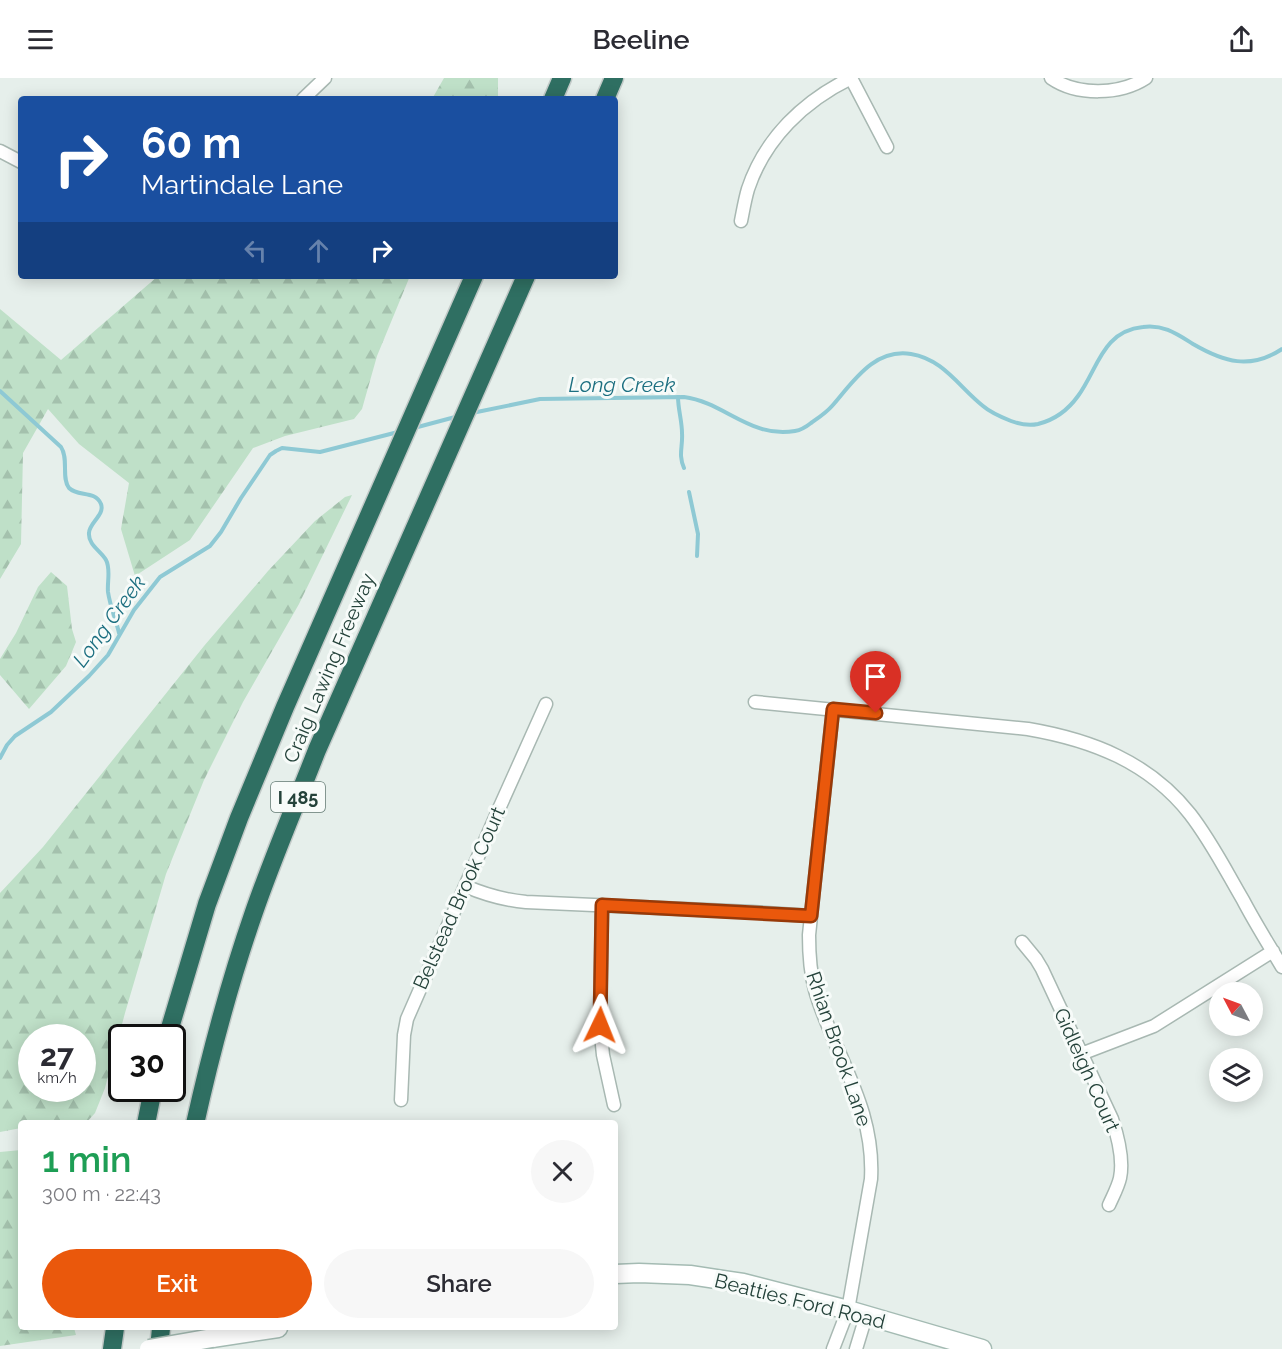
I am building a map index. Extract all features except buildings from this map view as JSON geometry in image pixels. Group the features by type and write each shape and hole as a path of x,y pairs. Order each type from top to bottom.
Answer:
{"highway":[{"path":"554,96 562,78"},
{"path":"606,96 614,78"},
{"name":"Craig Lawing Freeway","path":"171,1024 207,904 239,818 285,707 473,279"},
{"name":"Craig Lawing Freeway","path":"196,1120 224,1008 258,900 317,750 525,279"},
{"path":"147,1120 150,1102"},
{"path":"112,1349 115,1330"},
{"path":"159,1349 161,1330"}],"main road":[{"name":"Beatties Ford Road","path":"618,1274 690,1275 732,1281 848,1310 982,1349"},
{"path":"149,1349 265,1330"}],"street":[{"path":"306,96 325,78"},
{"path":"741,221 748,190 758,165 782,129 811,102 851,78 888,147"},
{"path":"1051,78 1075,88 1098,92 1125,88 1146,78"},
{"path":"0,151 18,160"},
{"path":"755,702 1028,729 1087,742 1123,758 1149,776 1176,799 1190,815 1211,843 1282,967"},
{"name":"Belstead Brook Court","path":"401,1100 404,1035 407,1019 546,704"},
{"name":"Rhian Brook Lane","path":"833,709 809,935 809,960 816,993 866,1120 872,1162 848,1310 833,1349"},
{"path":"465,886 488,896 507,900 811,916"},
{"path":"602,905 600,1025 603,1055 614,1105"},
{"name":"Gidleigh Court","path":"1022,942 1042,969 1117,1133 1121,1171 1109,1205"},
{"path":"1081,1054 1154,1026 1273,951"},
{"path":"856,1349 866,1316"}],"green space":[{"path":"444,78 498,78 498,96 434,96"},
{"path":"155,279 409,279 377,356 362,409 354,419 285,436 253,448 190,540 135,576 121,529 129,483 79,444 48,409 23,453 21,544 0,579 0,309 61,360"},
{"path":"352,495 299,604 243,702 204,780 166,874 122,1024 108,1024 108,1077 95,1113 89,1120 18,1120 18,1129 0,1132 0,893 43,847 204,646 268,571 315,521 345,497"},
{"path":"51,572 67,586 72,629 76,642 66,666 29,709 0,675 0,659 16,633 38,587"},
{"path":"18,1150 18,1330 75,1330 76,1335 0,1346 0,1152"}],"waterway":[{"name":"Long Creek","path":"472,413 540,399 684,397 698,400 765,430 795,431 805,427 827,411 856,377 875,361 886,356 911,354 942,368 989,411 1017,423 1035,425 1055,417 1070,406 1110,343 1129,330 1150,326 1163,328 1215,355 1237,361 1259,360 1282,349"},
{"path":"0,391 61,447 69,488 91,495 101,504 101,512 90,529 89,537 107,564 108,592 119,633"},
{"path":"678,397 682,428 681,459 684,468"},
{"name":"Long Creek","path":"414,428 459,416"},
{"name":"Long Creek","path":"0,758 15,736 51,712 108,655 134,610 160,577 210,546 270,455 282,448 320,452 398,432"},
{"path":"689,492 698,534 697,556"}],"route":[{"path":"600,1025 602,905 811,916 833,709 876,713"}]}
